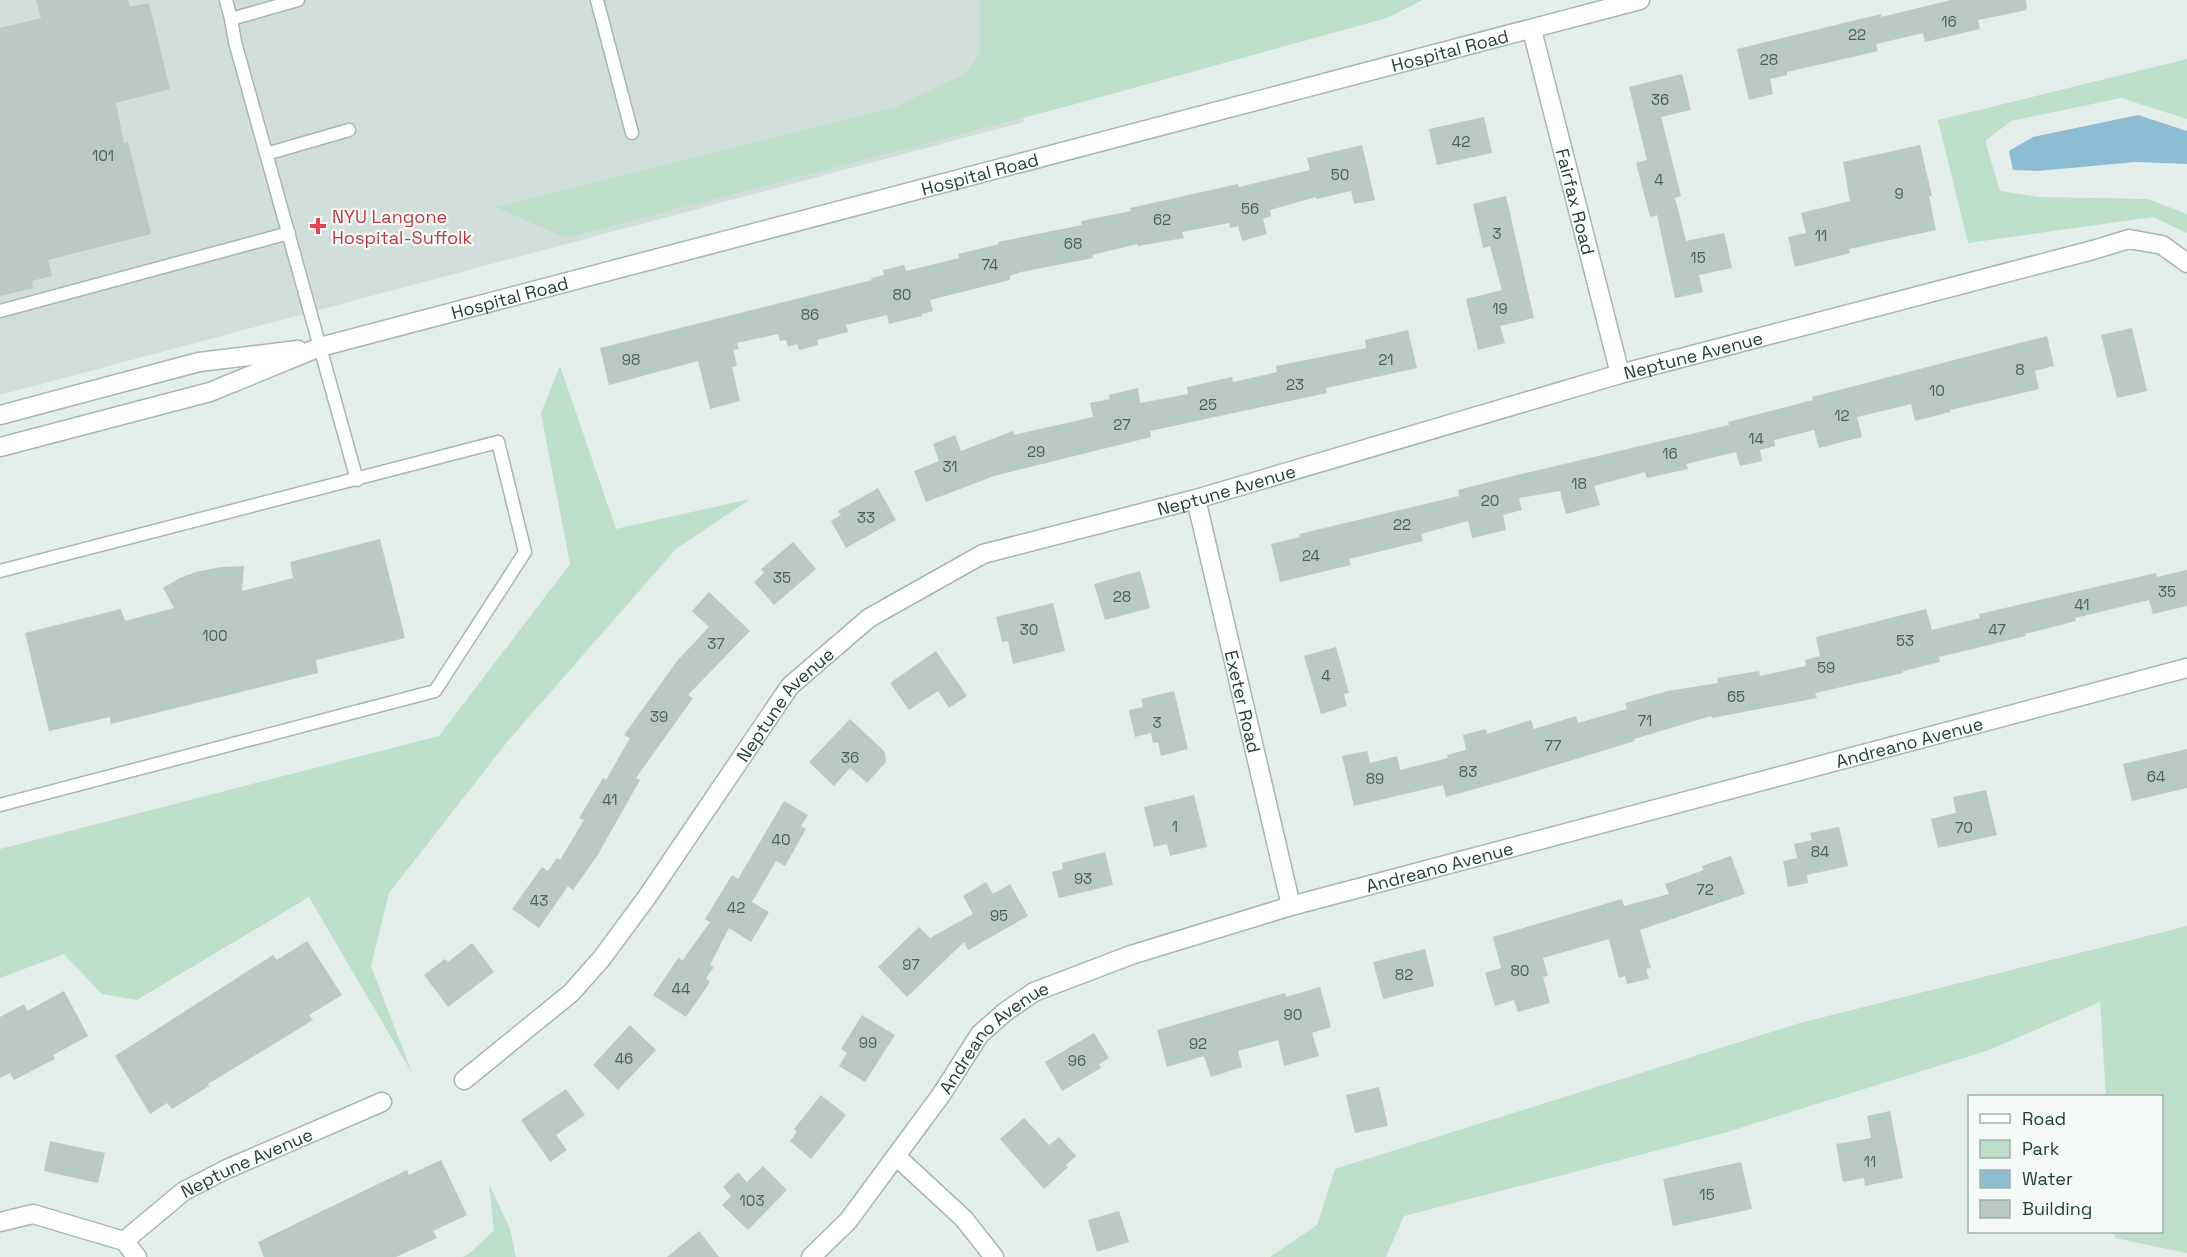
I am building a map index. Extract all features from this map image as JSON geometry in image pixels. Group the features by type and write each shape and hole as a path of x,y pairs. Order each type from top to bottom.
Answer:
{"street":[{"name":"Hospital Road","path":"0,416 199,362 320,347 1640,0"},
{"name":"Fairfax Road","path":"1532,30 1620,374"},
{"name":"Neptune Avenue","path":"464,1080 571,993 602,958 647,897 790,686 869,618 983,554 1196,499 1620,374 2093,250 2129,238 2162,245 2187,263"},
{"name":"Hospital Road","path":"0,447 210,392 320,347"},
{"name":"Exeter Road","path":"1196,499 1291,906"},
{"name":"Andreano Avenue","path":"811,1257 848,1221 941,1095 980,1034 1005,1012 1034,992 1131,955 1291,906 2187,668"},
{"name":"Neptune Avenue","path":"124,1241 184,1191 227,1169 382,1102"},
{"path":"896,1156 964,1219 994,1257"},
{"path":"0,1222 33,1214 124,1241 137,1257"}],"lane":[{"path":"226,0 235,42 357,480"},
{"path":"231,19 298,0"},
{"path":"597,0 632,133"},
{"path":"266,154 349,130"},
{"path":"0,311 289,233"},
{"path":"0,571 498,442 525,552 435,690 0,805"}],"shaded area":[{"name":"NYU Langone Hospital-Suffolk","path":"0,0 998,0 1024,122 0,395"}],"green space":[{"path":"979,0 1423,0 1387,18 1068,106 566,238 496,207 896,107 966,73 980,53"},
{"path":"2187,59 2187,119 2121,98 2011,121 1985,141 2000,191 2038,197 2148,199 2187,214 2187,233 2153,217 1968,243 1938,120"},
{"path":"560,366 616,529 750,499 676,549 507,742 389,893 371,966 412,1073 309,897 137,1000 102,994 64,954 0,978 0,849 439,736 570,564 541,413"},
{"path":"2187,926 2187,1253 2115,1238 2115,1233 2163,1233 2163,1095 2106,1095 2100,1002 1989,1050 1724,1133 1404,1216 1386,1257 1270,1257 1317,1225 1335,1169 1800,1023"},
{"path":"489,1184 510,1229 516,1257 463,1257 494,1230"}],"water":[{"path":"2138,115 2187,131 2187,164 2135,162 2038,171 2013,170 2009,151 2033,137"}],"building":[{"path":"36,0 128,0 130,7 149,3 170,89 116,103 124,143 128,142 151,234 48,260 52,276 32,281 33,288 0,296 0,28 41,18"},
{"path":"1951,0 2026,0 2027,10 1978,20 1980,29 1925,42 1923,33 1876,44 1878,51 1787,72 1787,75 1770,79 1773,94 1749,100 1737,49 1881,14 1881,17"},
{"path":"1682,74 1691,110 1661,117 1681,196 1675,198 1686,241 1724,233 1732,268 1699,275 1703,292 1675,298 1657,215 1650,217 1636,163 1647,160 1629,87"},
{"path":"1484,117 1492,153 1437,165 1429,129"},
{"path":"1362,145 1375,200 1354,204 1351,191 1317,199 1316,197 1270,210 1271,216 1263,219 1267,234 1242,241 1238,226 1230,228 1229,223 1182,232 1184,238 1138,246 1137,244 1092,255 1093,258 1021,272 1010,276 1010,280 930,300 933,311 922,314 922,316 889,324 887,315 846,325 848,332 817,340 818,345 799,350 797,344 788,347 786,340 780,341 778,334 737,343 739,349 733,350 737,366 732,367 740,401 710,409 698,361 609,385 600,348 872,280 871,278 884,275 883,270 904,265 906,271 959,258 958,254 999,244 998,242 1082,225 1081,221 1131,211 1130,208 1238,184 1239,187 1310,170 1307,158"},
{"path":"1920,145 1932,196 1929,196 1936,230 1849,249 1850,253 1795,267 1788,237 1806,233 1801,213 1850,201 1843,162"},
{"path":"1506,196 1534,318 1500,326 1505,343 1478,350 1466,299 1502,290 1490,246 1483,248 1473,204"},
{"path":"2132,328 2147,391 2117,398 2101,335"},
{"path":"1408,330 1417,368 1326,388 1327,393 1150,431 1151,437 994,476 926,502 914,471 939,461 933,444 955,435 961,451 1013,431 1014,435 1093,417 1090,403 1110,399 1109,395 1138,388 1140,403 1188,394 1187,387 1232,377 1233,382 1277,372 1276,366 1366,348 1365,340"},
{"path":"2047,336 2054,366 2035,371 2039,389 1950,410 1950,412 1915,421 1911,404 1857,417 1862,437 1819,448 1814,430 1774,440 1775,446 1760,450 1762,461 1740,466 1736,452 1686,464 1688,469 1647,478 1645,472 1594,486 1600,505 1566,514 1560,491 1519,498 1522,510 1503,515 1506,530 1472,538 1468,521 1421,534 1423,541 1349,559 1351,565 1280,582 1271,544 1300,537 1299,534 1459,496 1458,490 1513,476 1729,425 1728,422 1813,400 1812,397"},
{"path":"878,488 896,520 846,548 831,521 841,515 838,511"},
{"path":"380,539 405,638 316,660 318,673 111,724 110,717 49,731 25,633 121,609 125,621 174,608 163,588 196,572 221,567 244,566 242,591 293,578 290,562"},
{"path":"793,542 816,569 774,605 754,582 764,573 761,569"},
{"path":"2187,570 2187,606 2153,614 2149,600 2075,618 2076,621 2025,634 2026,636 1939,657 1940,662 1903,671 1903,673 1815,693 1817,698 1712,718 1711,716 1446,797 1443,785 1354,806 1342,756 1367,751 1370,763 1397,756 1400,770 1448,758 1447,755 1466,750 1463,735 1486,729 1487,734 1531,720 1534,729 1576,716 1578,723 1627,709 1625,703 1668,691 1718,683 1717,678 1759,671 1760,676 1806,666 1805,660 1820,656 1816,637 1926,609 1932,630 1980,618 1979,614 2156,573 2157,577"},
{"path":"1140,571 1150,608 1105,620 1094,584"},
{"path":"709,592 750,631 688,695 693,698 636,778 640,780 597,856 573,890 568,886 539,928 512,909 542,867 548,871 557,858 560,860 584,820 579,818 603,778 606,780 630,738 624,735 677,661 709,627 692,611"},
{"path":"1053,603 1065,651 1013,664 1008,641 1002,642 996,617"},
{"path":"1336,647 1349,693 1344,694 1347,706 1321,714 1304,656"},
{"path":"936,651 967,696 949,708 938,691 909,710 890,683"},
{"path":"1174,691 1188,749 1161,756 1158,742 1153,743 1151,733 1135,737 1129,710 1143,707 1141,699"},
{"path":"850,719 885,752 886,762 867,783 850,768 834,786 809,762"},
{"path":"2187,749 2187,788 2132,801 2123,764"},
{"path":"1986,790 1997,835 1938,848 1931,819 1956,813 1953,797"},
{"path":"1194,795 1207,847 1170,856 1167,844 1154,847 1144,807"},
{"path":"784,801 808,815 801,826 806,829 785,866 776,861 752,902 769,912 751,942 729,928 710,965 714,967 706,978 710,982 686,1017 653,995 679,957 682,961 710,922 705,919 732,875 738,879"},
{"path":"1839,827 1848,866 1807,875 1808,883 1788,887 1783,861 1797,858 1794,844 1812,840 1810,833"},
{"path":"1105,852 1113,885 1059,898 1052,872 1063,869 1062,863"},
{"path":"1731,856 1745,894 1640,930 1651,968 1646,969 1649,979 1627,984 1625,976 1619,978 1609,939 1543,958 1548,976 1543,977 1550,1003 1518,1012 1514,1000 1495,1006 1485,973 1501,968 1493,937 1622,899 1624,906 1669,894 1665,884 1704,870 1702,866"},
{"path":"986,882 993,894 1010,884 1028,916 968,950 964,942 907,997 878,967 919,927 930,938 973,914 963,896"},
{"path":"307,941 342,995 309,1015 313,1020 208,1084 209,1086 172,1109 167,1103 150,1114 115,1056 273,955 277,960"},
{"path":"472,943 494,972 448,1007 424,975 445,959 448,962"},
{"path":"1425,949 1434,986 1383,999 1373,962"},
{"path":"1320,987 1331,1027 1312,1033 1319,1056 1284,1066 1278,1040 1238,1051 1242,1067 1211,1077 1204,1056 1167,1067 1157,1030 1285,993 1286,997"},
{"path":"64,991 88,1036 53,1055 55,1059 14,1080 10,1073 0,1078 0,1017 24,1004 27,1011"},
{"path":"862,1015 895,1035 865,1082 839,1066 847,1053 841,1049"},
{"path":"630,1025 656,1050 618,1090 593,1065"},
{"path":"1094,1033 1109,1058 1099,1064 1101,1068 1062,1091 1045,1062"},
{"path":"1379,1087 1388,1126 1355,1133 1346,1095"},
{"path":"566,1089 585,1115 556,1135 567,1150 550,1162 521,1120"},
{"path":"821,1095 846,1115 811,1159 790,1141 797,1132 794,1129"},
{"path":"1890,1111 1903,1178 1865,1186 1864,1178 1843,1182 1836,1144 1871,1138 1867,1116"},
{"path":"1024,1118 1049,1145 1059,1137 1076,1156 1066,1165 1068,1167 1044,1189 1000,1139"},
{"path":"50,1141 105,1153 98,1183 44,1171"},
{"path":"441,1160 467,1215 433,1231 437,1238 396,1257 264,1257 258,1242 407,1170 409,1175"},
{"path":"1741,1162 1752,1209 1673,1226 1663,1179"},
{"path":"763,1166 787,1190 748,1230 722,1205 731,1196 723,1187 738,1172 747,1182"},
{"path":"1119,1211 1129,1242 1097,1252 1088,1220"},
{"path":"699,1231 719,1257 667,1257"}],"place":[{"name":"NYU Langone Hospital-Suffolk","path":"318,226"}]}
